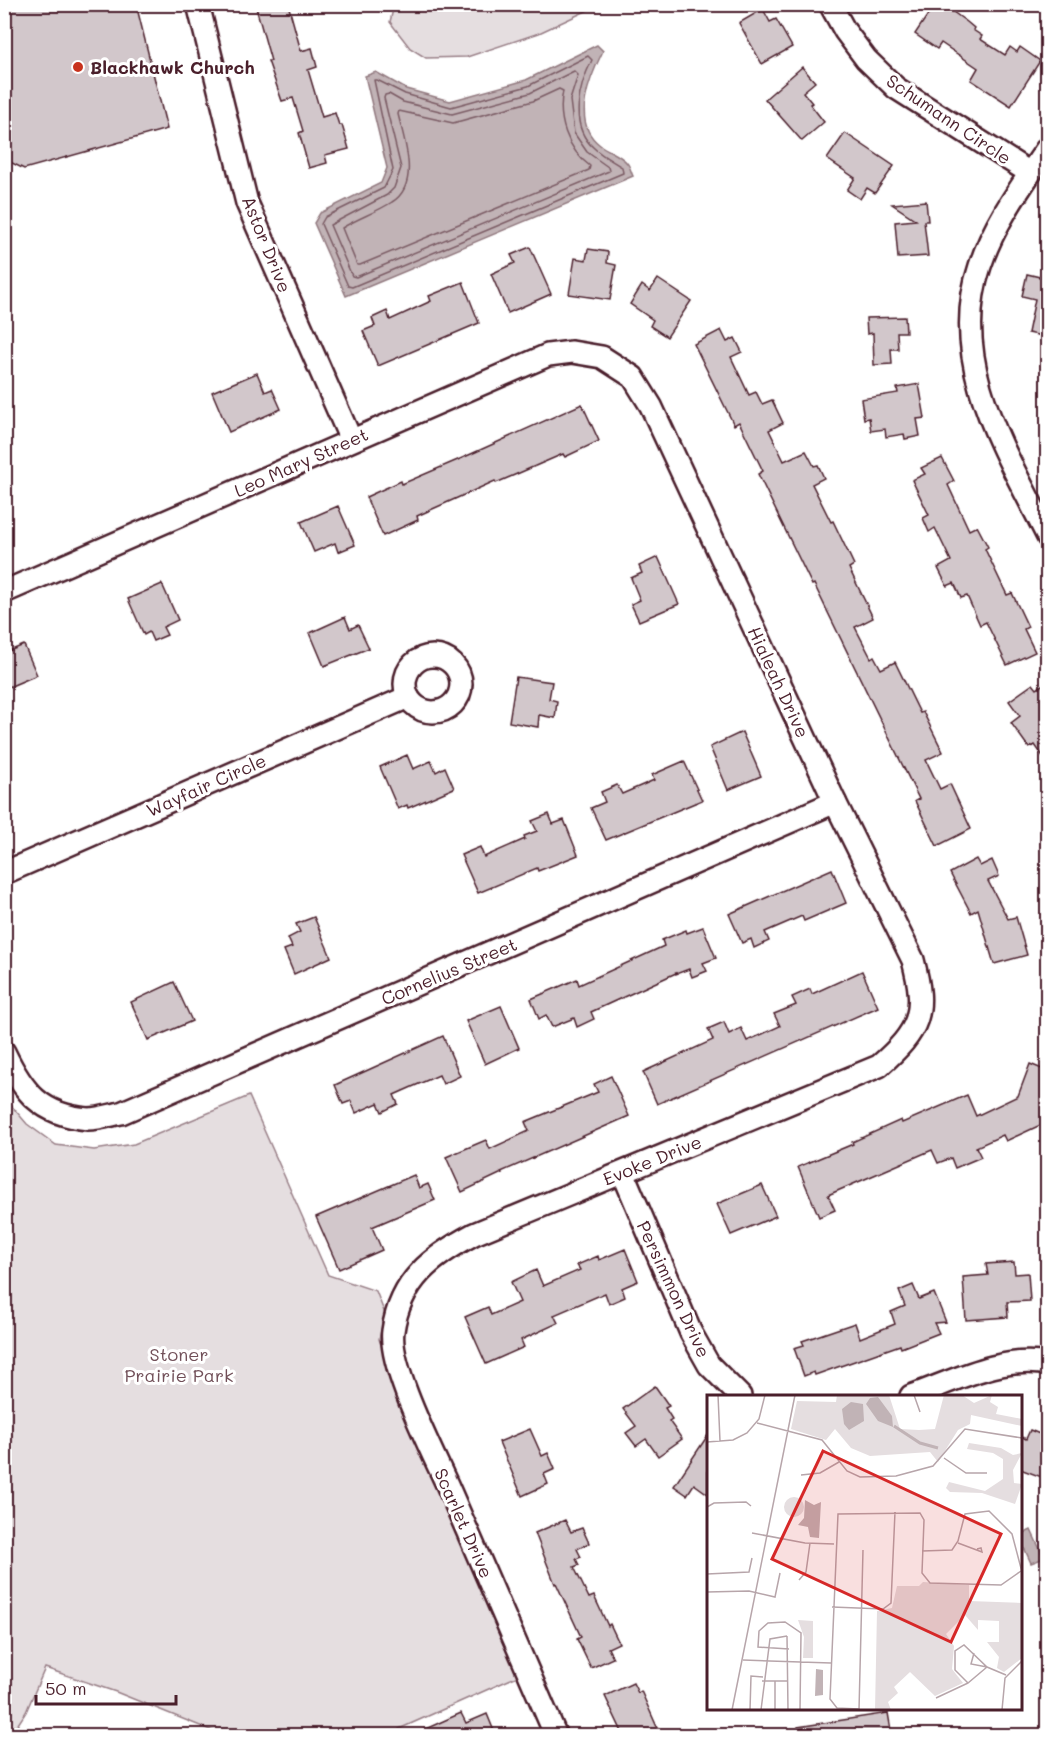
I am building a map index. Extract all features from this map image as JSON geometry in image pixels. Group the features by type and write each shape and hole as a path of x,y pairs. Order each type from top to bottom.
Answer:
{"street":[{"name":"Astor Drive","path":"198,4 247,203 351,440"},
{"name":"Schumann Circle","path":"830,4 845,31 866,59 896,88 1030,173"},
{"path":"1047,147 994,231 980,267 971,306 969,339 983,399 1047,537"},
{"name":"Leo Mary Street","path":"4,592 548,355 572,352 602,357"},
{"name":"Hialeah Drive","path":"602,357 633,377 651,406 835,802 913,960 920,988 920,1007 914,1026"},
{"name":"Wayfair Circle","path":"4,873 408,697"},
{"name":"Cornelius Street","path":"4,1052 16,1076 35,1100 59,1113 90,1119 121,1113 835,802"},
{"name":"Evoke Drive","path":"400,1307 411,1282 444,1250 474,1234 879,1066 900,1048 914,1026"},
{"name":"Persimmon Drive","path":"623,1173 691,1333 709,1365 739,1395"},
{"name":"Scarlet Drive","path":"400,1307 393,1331 394,1355 403,1382 556,1736"},
{"path":"914,1395 1001,1365 1010,1363 1047,1364"}],"green space":[{"path":"394,4 599,5 539,33 467,57 426,58 410,48 390,22"},
{"name":"Stoner Prairie Park","path":"249,1096 328,1275 376,1291 385,1314 379,1339 390,1372 529,1671 399,1729 401,1735 225,1736 116,1692 45,1668 26,1712 11,1735 5,1735 4,1097 27,1124 56,1145 94,1150 134,1144"}],"water":[{"path":"597,45 603,51 588,86 584,112 586,125 591,136 600,145 624,160 633,176 346,296 314,223 320,213 381,183 387,168 365,76 376,72 406,89 450,101 526,80"},
{"path":"1031,1530 1044,1558 1031,1563 1022,1543 1022,1534"}],"building":[{"name":"Blackhawk Church","path":"4,4 136,4 167,129 24,169 4,159"},
{"path":"255,4 288,4 301,51 312,48 317,67 308,70 322,117 335,113 339,125 342,125 349,149 325,155 327,163 309,168 299,133 303,131 293,98 282,101 268,61 271,61"},
{"path":"935,4 942,4 967,22 982,36 980,39 1005,55 1010,47 1017,52 1020,47 1040,61 1011,106 971,80 978,68 941,43 937,49 915,34"},
{"path":"763,9 770,22 776,19 792,47 762,64 739,23"},
{"path":"802,67 815,82 803,92 824,122 802,141 765,99"},
{"path":"845,133 894,166 875,193 867,188 860,199 847,190 855,178 827,159"},
{"path":"926,201 928,221 924,221 928,256 898,258 895,222 916,220 892,204"},
{"path":"530,247 551,294 508,313 491,274 515,263 511,255"},
{"path":"588,249 608,252 607,263 616,265 610,300 569,294 575,258 586,260"},
{"path":"1041,271 1047,272 1047,337 1028,333 1035,299 1022,296 1027,274 1040,277"},
{"path":"658,279 691,301 667,337 650,326 653,320 630,304 642,285 650,291"},
{"path":"463,282 479,323 378,366 363,331 375,326 372,318 387,311 390,320 431,301 429,296"},
{"path":"905,317 906,332 897,332 898,349 891,349 892,364 874,365 873,333 867,334 866,318"},
{"path":"721,330 727,342 735,338 742,352 731,357 749,395 756,392 762,404 772,400 783,423 769,430 784,461 806,451 814,466 818,465 824,478 812,484 854,565 849,568 873,618 855,627 871,658 874,656 881,669 895,662 920,713 923,712 943,752 926,760 940,789 950,784 971,829 937,846 915,801 919,799 758,474 763,471 739,422 734,425 694,344"},
{"path":"257,373 265,392 272,389 281,409 229,432 212,392"},
{"path":"919,384 925,418 917,419 920,436 905,439 904,434 886,437 885,429 871,431 869,418 864,419 861,399 898,393 897,388"},
{"path":"582,404 599,441 565,457 563,454 496,483 495,481 417,516 418,520 383,536 366,497 401,481 402,484"},
{"path":"942,458 954,481 948,485 969,530 977,526 988,547 985,549 1007,595 1012,593 1028,627 1024,629 1035,652 1007,665 986,622 980,625 967,596 961,598 954,583 947,586 938,568 951,561 935,528 929,532 923,518 929,515 912,480 925,474 921,468"},
{"path":"338,506 355,545 338,552 335,543 314,552 301,522"},
{"path":"658,557 679,604 639,621 631,604 640,600 631,578 642,573 639,566"},
{"path":"162,584 178,620 163,627 167,635 153,641 149,632 144,635 128,599"},
{"path":"345,617 350,629 358,625 369,648 324,666 310,633"},
{"path":"24,645 37,675 4,689 4,653"},
{"path":"516,677 552,682 549,699 557,701 555,718 539,715 538,727 509,722"},
{"path":"1047,681 1047,762 1035,745 1029,748 1011,723 1020,716 1009,701 1033,684 1037,689"},
{"path":"742,732 761,776 728,790 710,747"},
{"path":"407,755 413,769 431,761 436,772 445,767 454,788 408,808 407,805 398,809 380,767"},
{"path":"684,761 702,800 606,840 591,808 605,802 601,792 617,785 622,794 654,780 652,775"},
{"path":"549,814 553,824 564,820 578,855 538,871 537,868 478,893 461,855 480,847 484,857 525,839 524,836 537,831 532,821"},
{"path":"976,859 980,866 992,860 999,876 988,881 1008,919 1016,917 1027,955 994,964 978,909 971,913 950,873"},
{"path":"832,869 846,903 804,921 802,916 765,932 769,941 754,948 751,939 742,943 729,914"},
{"path":"314,917 331,957 294,974 284,950 292,947 288,938 300,932 296,924"},
{"path":"703,927 716,958 703,963 707,971 692,977 689,969 676,973 591,1012 594,1019 577,1027 574,1018 552,1027 546,1015 539,1019 531,999 577,979 579,985 664,946 662,940 686,930 687,933"},
{"path":"862,971 878,1007 657,1104 643,1072 713,1040 708,1029 724,1022 729,1034 741,1028 747,1041 780,1026 774,1014 796,1005 792,997 810,989 812,994"},
{"path":"174,982 192,1021 148,1040 131,1002"},
{"path":"501,1006 519,1048 485,1064 466,1021"},
{"path":"443,1036 460,1076 443,1084 439,1075 394,1095 398,1104 382,1112 378,1103 356,1113 351,1101 343,1104 335,1085"},
{"path":"1030,1064 1047,1071 1047,1122 1006,1141 1003,1135 976,1147 981,1157 955,1168 951,1158 938,1163 932,1150 828,1195 835,1210 819,1217 798,1167 853,1144 852,1142 901,1120 902,1123 967,1095 976,1116 1018,1096"},
{"path":"611,1076 629,1116 501,1172 462,1192 446,1157 486,1140 490,1149 529,1131 525,1122 598,1092 594,1084"},
{"path":"414,1175 419,1188 428,1184 435,1200 372,1227 382,1250 339,1269 316,1217"},
{"path":"762,1185 776,1216 731,1235 717,1204"},
{"path":"625,1249 638,1281 622,1288 625,1297 609,1304 605,1293 554,1315 558,1323 521,1340 524,1347 486,1364 465,1317 488,1307 491,1315 520,1302 511,1282 536,1270 543,1286 580,1270 577,1265 598,1256 599,1260"},
{"path":"1014,1262 1015,1274 1028,1273 1030,1301 1007,1302 1008,1317 966,1320 963,1277 988,1275 986,1264"},
{"path":"913,1285 919,1299 934,1293 946,1322 934,1323 939,1333 901,1348 900,1345 815,1375 814,1372 804,1376 794,1348 804,1345 802,1341 855,1323 860,1338 895,1324 891,1312 905,1306 899,1291"},
{"path":"655,1386 669,1406 665,1408 672,1419 669,1421 682,1439 658,1456 646,1439 636,1446 626,1433 636,1426 623,1409"},
{"path":"530,1429 542,1456 548,1453 555,1469 544,1474 548,1484 522,1496 499,1442"},
{"path":"1030,1430 1047,1437 1047,1479 1022,1470 1022,1437 1026,1439"},
{"path":"707,1436 707,1493 694,1484 687,1495 674,1486"},
{"path":"565,1520 571,1532 582,1528 589,1543 577,1549 581,1557 576,1559 579,1565 574,1567 589,1598 594,1596 619,1643 608,1648 613,1658 591,1668 577,1639 581,1637 555,1584 535,1533"},
{"path":"633,1683 638,1693 641,1691 661,1736 624,1736 605,1696"},
{"path":"461,1713 466,1723 487,1714 496,1736 410,1736"},
{"path":"888,1713 892,1736 798,1736 798,1727"}],"place":[{"name":"Blackhawk Church","path":"78,67"}]}
